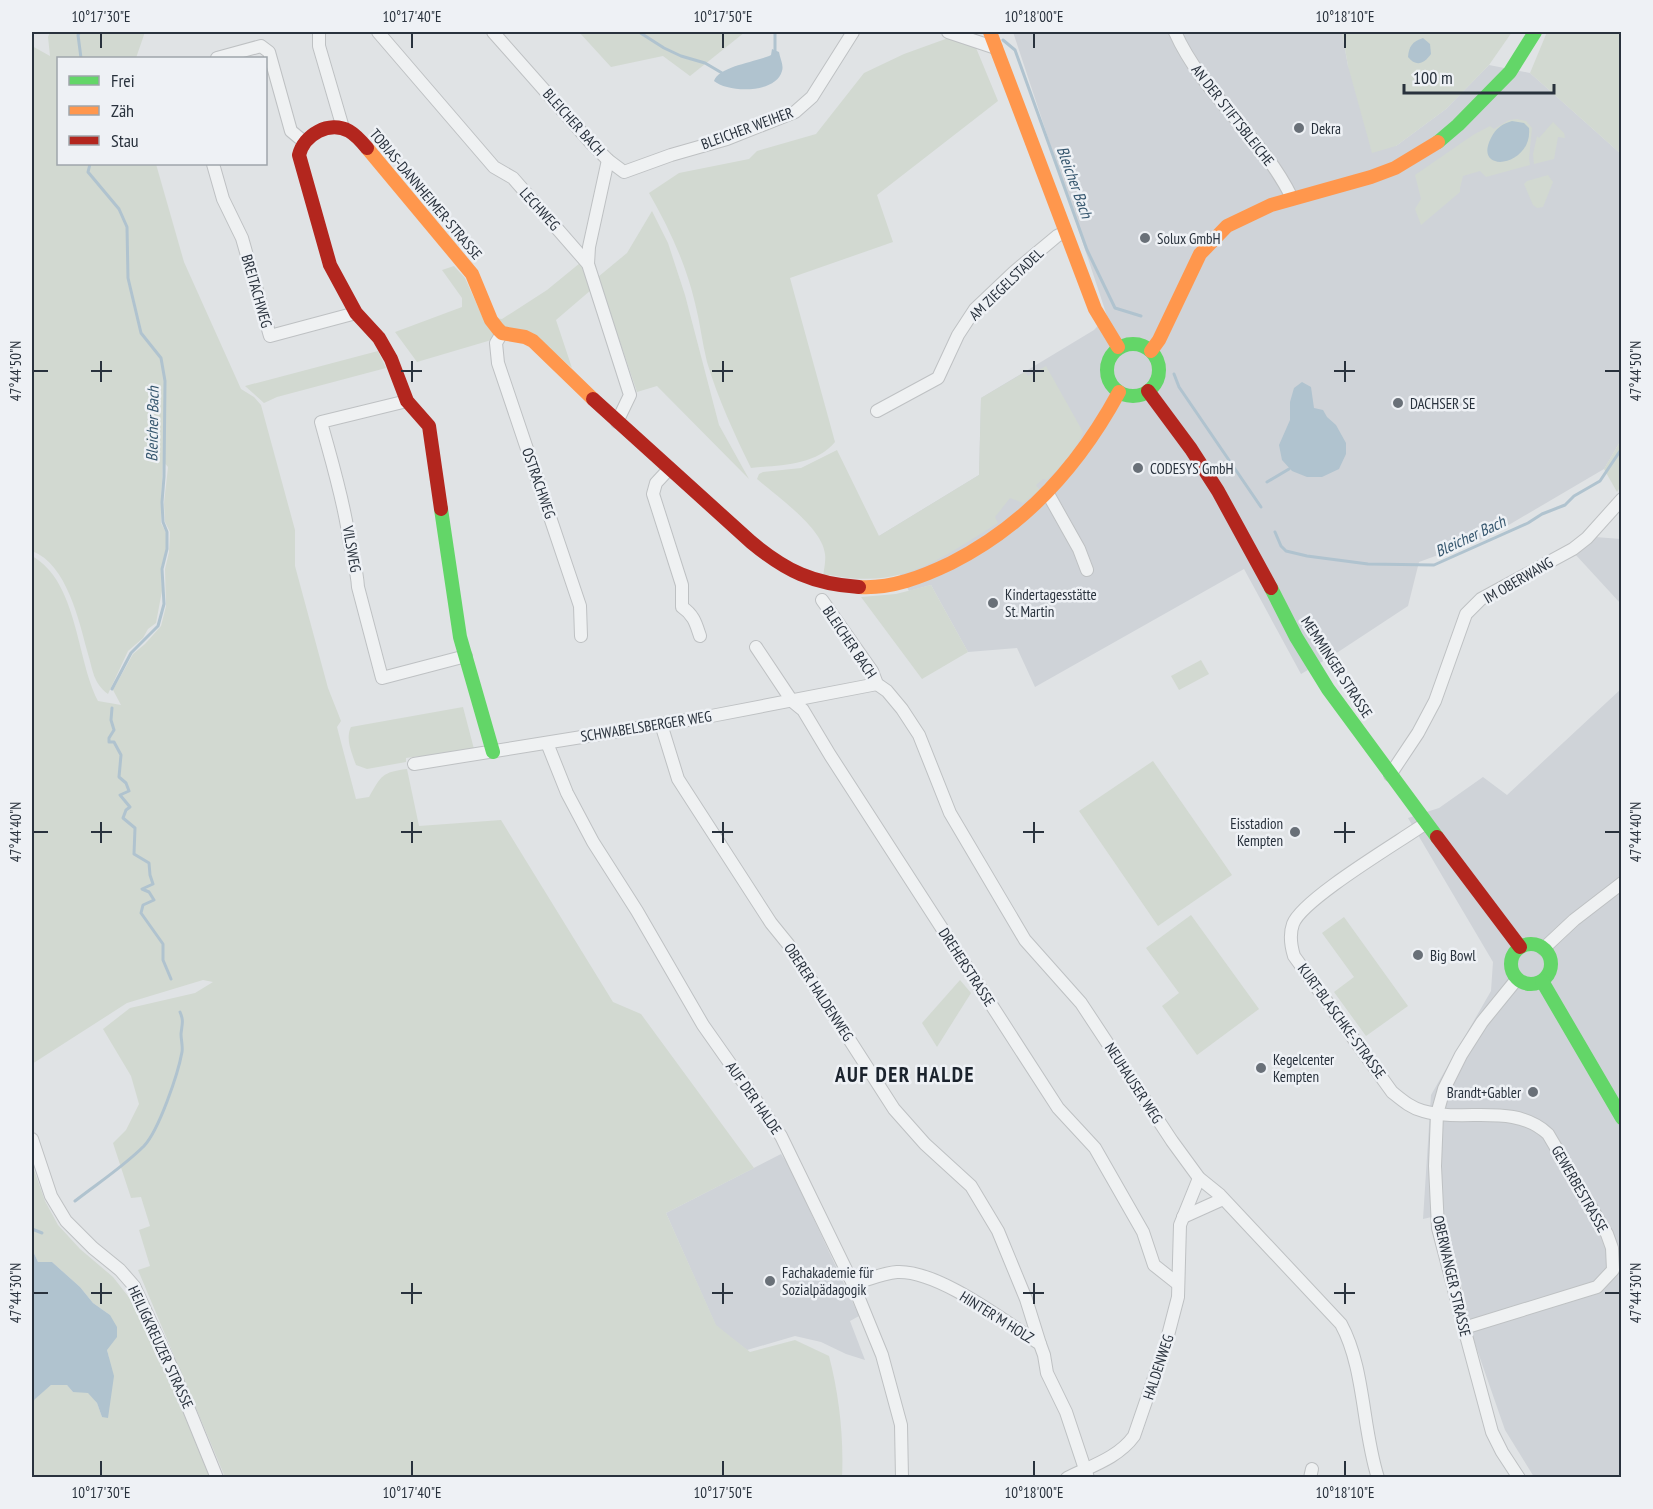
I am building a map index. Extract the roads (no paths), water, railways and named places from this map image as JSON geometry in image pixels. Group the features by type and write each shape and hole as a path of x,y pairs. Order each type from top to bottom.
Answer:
{"street":[{"path":"319,32 320,46 343,128 311,134 303,141 299,155 330,265 356,314 378,338 391,359 407,401 429,426 460,637 493,752"},
{"name":"LECHWEG","path":"378,32 494,167 513,178 588,264 630,395 617,422"},
{"name":"BLEICHER BACH","path":"493,32 608,160 589,247 588,264"},
{"name":"BLEICHER WEIHER","path":"608,160 624,172 671,155 727,139 795,112 812,97 853,32"},
{"path":"948,32 996,48"},
{"path":"990,32 1095,309 1118,347"},
{"name":"AN DER STIFTSBLEICHE","path":"1175,32 1199,75 1266,154 1292,198"},
{"path":"1151,351 1173,312 1200,254 1227,226 1253,212 1292,198 1387,171 1437,143 1510,72 1535,32"},
{"path":"221,57 261,46 269,52 291,131 303,141"},
{"name":"TOBIAS-DANNHEIMER-STRASSE","path":"343,128 360,140 464,263 476,281 491,320 502,333"},
{"name":"BREITACHWEG","path":"213,165 223,199 242,238 270,336 356,314"},
{"name":"AM ZIEGELSTADEL","path":"877,411 938,378 957,335 975,309 1014,272 1065,232"},
{"path":"502,333 525,337 533,341 617,422 779,565 817,581 854,586 902,584 929,575 1008,528 1047,492 1099,429 1119,392"},
{"name":"OSTRACHWEG","path":"502,333 496,343 498,363 580,606 581,636"},
{"path":"1126,344 1144,346 1151,351 1159,367 1154,384 1148,391 1134,396 1119,392 1108,379 1106,370 1112,353 1118,347 1126,344"},
{"name":"MEMMINGER STRASSE","path":"1148,391 1191,449 1218,491 1242,532 1296,637 1328,689 1520,947"},
{"name":"VILSWEG","path":"407,401 321,422 343,499 358,571 358,587 382,678 466,656"},
{"path":"669,469 656,483 653,494 681,585 682,607 694,619 700,636"},
{"path":"1047,492 1079,549 1087,570"},
{"name":"IM OBERWANG","path":"1390,775 1418,733 1435,701 1466,614 1492,592 1573,549 1587,538 1622,499"},
{"name":"BLEICHER BACH","path":"822,600 872,671 877,684"},
{"name":"DREHERSTRASSE","path":"756,648 792,701 803,710 1058,1108 1095,1148 1143,1232 1154,1265 1178,1284"},
{"name":"SCHWABELSBERGER WEG","path":"414,764 661,724 877,684"},
{"name":"NEUHAUSER WEG","path":"877,684 887,691 902,709 919,735 950,813 1015,926 1035,953 1081,1003 1199,1178 1223,1199 1341,1324 1350,1340 1354,1355 1365,1427 1378,1478"},
{"name":"OBERER HALDENWEG","path":"661,724 674,767 688,796 771,923 788,944 894,1109 925,1144 970,1186 998,1231 1026,1299 1040,1344"},
{"name":"AUF DER HALDE","path":"547,743 567,793 593,842 637,911 703,1025 781,1136 853,1284 882,1355 902,1425 902,1478"},
{"name":"KURT-BLASCHKE-STRASSE","path":"1426,823 1307,905 1292,925 1290,936 1294,957 1363,1048 1392,1092 1413,1107 1437,1114"},
{"path":"1543,949 1574,920 1622,883"},
{"path":"1534,945 1543,949 1551,966 1542,981 1529,984 1518,979 1513,972 1511,960 1513,954 1520,947 1534,945"},
{"name":"OBERWANGER STRASSE","path":"1518,979 1482,1022 1461,1055 1444,1089 1437,1114 1435,1166 1438,1228 1492,1432 1520,1478"},
{"path":"1542,981 1622,1118"},
{"name":"GEWERBESTRASSE","path":"1437,1114 1511,1117 1539,1126 1548,1134 1607,1234 1612,1248 1613,1270 1597,1287 1464,1328"},
{"name":"HEILIGKREUZER STRASSE","path":"32,1139 51,1196 66,1221 93,1248 120,1270 134,1286 175,1376 217,1478"},
{"name":"HALDENWEG","path":"1067,1478 1087,1473 1127,1446 1134,1436 1166,1343 1178,1297 1180,1225 1199,1178"},
{"path":"1183,1217 1223,1199"},
{"name":"HINTER'M HOLZ","path":"853,1284 889,1273 916,1273 956,1291 1040,1344 1047,1372 1066,1412 1087,1473"}],"water":[{"path":"1423,38 1430,44 1431,54 1423,62 1417,63 1408,57 1409,50 1414,43"},
{"path":"772,49 779,52 782,71 778,79 771,84 740,89 730,88 714,81 717,76 731,68 771,55"},
{"path":"1512,121 1524,123 1529,128 1528,141 1522,151 1514,158 1504,162 1489,158 1487,150 1491,138 1500,127"},
{"path":"1302,382 1311,387 1314,408 1323,410 1336,425 1346,443 1346,454 1339,469 1322,477 1307,477 1292,471 1282,460 1279,445 1290,420 1290,402 1294,388"},
{"path":"32,1249 38,1262 52,1262 80,1287 93,1303 110,1315 117,1327 117,1337 107,1350 114,1376 108,1418 102,1417 97,1403 88,1393 73,1392 67,1385 51,1385 32,1404"}],"waterway":[{"name":"Bleicher Bach","path":"80,32 78,35 81,57"},
{"name":"Bleicher Bach","path":"639,32 664,48 705,63 722,73"},
{"name":"Bleicher Bach","path":"775,32 775,52"},
{"name":"Bleicher Bach","path":"1003,40 1015,50 1087,250 1115,308 1141,316"},
{"name":"Bleicher Bach","path":"90,165 88,172 119,209 127,227 128,278 141,333 161,358 165,381 162,502 167,549 162,569 164,604 158,626 131,653 112,689"},
{"name":"Bleicher Bach","path":"1174,374 1179,387 1261,507"},
{"name":"Bleicher Bach","path":"1275,532 1281,546 1286,551 1307,556 1368,564 1434,565 1565,505 1574,496 1600,481 1622,448"},
{"path":"1267,482 1289,469"},
{"name":"Bleicher Bach","path":"112,708 111,720 114,730 109,742 114,742 121,755 119,777 126,783 129,791 120,795 130,807 123,818 135,828 134,854 149,863 153,884 142,889 149,892 154,900 143,905 141,913 163,944 163,960 171,979"},
{"name":"Bleicher Bach","path":"75,1201 136,1154 156,1128 172,1087 182,1052 180,1012"},
{"name":"Bleicher Bach","path":"32,1229 42,1233"}],"place":[{"name":"Dekra","path":"1299,128"},
{"name":"Solux GmbH","path":"1145,238"},
{"name":"DACHSER SE","path":"1398,403"},
{"name":"CODESYS GmbH","path":"1138,468"},
{"name":"Kindertagesstätte St. Martin","path":"993,603"},
{"name":"Eisstadion Kempten","path":"1295,832"},
{"name":"Big Bowl","path":"1418,955"},
{"name":"Kegelcenter Kempten","path":"1261,1068"},
{"name":"Brandt+Gabler","path":"1533,1092"},
{"name":"Fachakademie für Sozialpädagogik","path":"770,1281"}],"district":[{"name":"AUF DER HALDE","path":"905,1074"}]}
